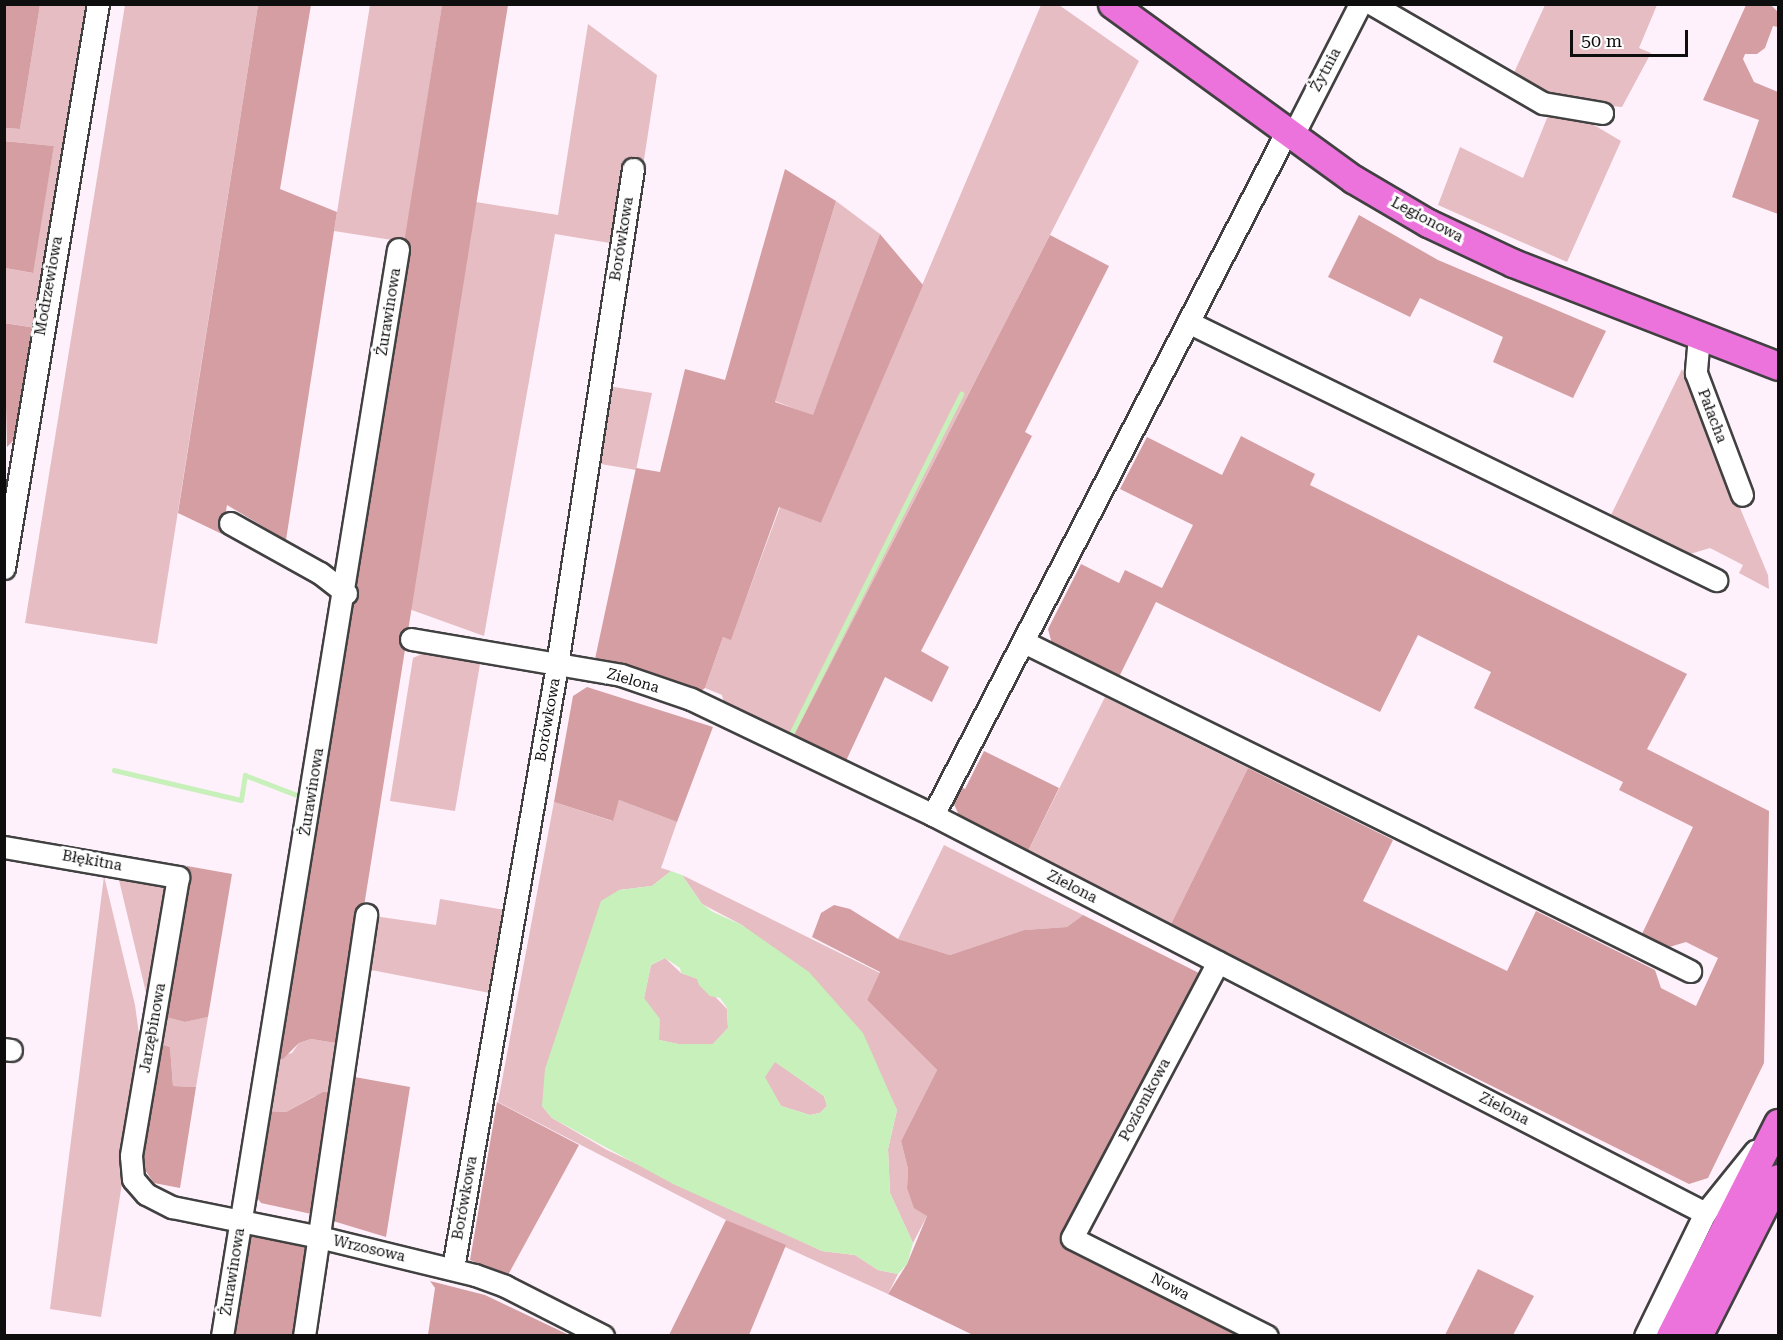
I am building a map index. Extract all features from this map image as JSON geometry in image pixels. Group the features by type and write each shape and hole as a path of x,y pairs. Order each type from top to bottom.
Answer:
{"main road":[{"name":"Legionowa","path":"1112,4 1353,179 1428,223 1514,263 1779,366"},
{"path":"1670,1335 1779,1123"},
{"path":"1698,1335 1779,1178"}],"street":[{"name":"Modrzewiowa","path":"4,568 12,463 98,4"},
{"name":"Żytnia","path":"933,815 1188,322 1360,4"},
{"path":"1372,4 1486,74 1543,103 1602,112"},
{"name":"Borówkowa","path":"453,1268 557,665 633,169"},
{"name":"Żurawinowa","path":"222,1335 346,593 398,249"},
{"path":"1188,322 1716,580"},
{"name":"Pałacha","path":"1700,336 1696,373 1742,495"},
{"path":"230,524 320,573 346,593"},
{"name":"Zielona","path":"411,639 621,675 691,699 933,815 1705,1212"},
{"path":"1024,642 1690,971"},
{"name":"Błękitna","path":"4,847 178,877"},
{"name":"Jarzębinowa","path":"133,1179 131,1156 178,877"},
{"path":"304,1335 366,915"},
{"name":"Poziomkowa","path":"1072,1238 1218,962"},
{"path":"1645,1335 1705,1212 1779,1123"},
{"name":"Wrzosowa","path":"133,1179 146,1194 172,1207 320,1237 453,1268 505,1286 603,1335"},
{"name":"Nowa","path":"1072,1238 1267,1335"}],"shaded area":[{"path":"4,5 40,5 20,129 5,128"},
{"path":"40,5 88,5 36,328 5,323 5,268 32,273 54,146 5,141 4,128 20,129"},
{"path":"125,5 258,5 157,644 25,623"},
{"path":"258,5 311,5 280,189 337,212 286,540 227,505 222,534 178,513"},
{"path":"370,5 442,5 405,242 334,231"},
{"path":"442,5 508,5 342,1044 311,1039 299,1043 283,1059 274,1058"},
{"path":"1041,5 1059,5 1139,61 793,737 724,703 722,695 705,688 723,637 731,639 780,507 821,523"},
{"path":"1545,5 1657,5 1639,48 1651,53 1622,107 1553,101 1512,77"},
{"path":"1746,5 1771,5 1778,12 1778,27 1773,26 1765,48 1757,54 1745,54 1743,59 1754,82 1778,92 1778,214 1732,197 1759,120 1703,100"},
{"path":"588,24 657,75 643,166 630,164 616,244 555,234 484,636 409,609 476,202 558,215"},
{"path":"1551,108 1572,112 1621,141 1567,262 1438,205 1460,147 1523,178"},
{"path":"4,141 54,146 33,273 5,268"},
{"path":"785,169 836,201 775,402 813,415 880,234 923,285 821,523 779,507 731,640 723,637 705,688 698,693 595,659 636,468 660,472 685,369 725,380"},
{"path":"836,201 880,234 813,416 775,401"},
{"path":"1359,215 1438,260 1606,331 1573,398 1493,362 1503,337 1420,298 1410,317 1328,277"},
{"path":"1050,235 1109,266 1025,432 1032,436 921,651 949,667 932,702 885,677 845,763 793,737"},
{"path":"4,323 36,328 18,436 7,447"},
{"path":"1682,369 1768,575 1769,589 1739,573 1743,565 1710,548 1690,554 1611,515"},
{"path":"608,386 652,393 636,470 595,463"},
{"path":"1241,436 1315,474 1310,485 1687,674 1647,749 1769,811 1764,1063 1708,1178 1689,1184 1170,926 1248,768 1393,840 1363,901 1507,971 1536,911 1655,970 1661,988 1696,1006 1718,958 1686,942 1666,948 1641,936 1693,827 1619,790 1623,782 1474,708 1491,672 1418,635 1380,712 1156,602 1119,677 1052,644 1048,629 1081,564 1119,583 1125,570 1162,588 1193,525 1120,489 1147,437 1222,475"},
{"path":"430,650 480,664 455,811 390,801 413,658"},
{"path":"587,687 713,727 677,822 619,800 613,821 554,802 573,696"},
{"path":"1105,697 1248,768 1170,926 1026,855"},
{"path":"984,751 1059,788 1026,855 962,822 953,802 961,787 965,789"},
{"path":"619,800 677,822 661,868 671,871 652,886 619,890 542,1106 552,1118 607,1150 822,1251 855,1255 878,1270 898,1274 888,1294 726,1220 498,1102 554,802 612,821"},
{"path":"944,845 1083,915 1067,927 1024,930 950,955 898,939"},
{"path":"187,866 232,874 208,1017 185,1022 162,1016"},
{"path":"671,871 682,875 702,904 713,912 742,925 809,972 863,1033 897,1110 888,1149 890,1193 913,1243 907,1264 898,1274 878,1270 855,1255 822,1251 673,1184 552,1118 542,1106 545,1069 601,901 619,890 652,886","holes":["665,958 680,968 681,973 697,979 699,985 710,996 720,998 727,1008 728,1028 713,1044 678,1044 659,1040 660,1019 644,998 651,965","775,1062 824,1096 827,1106 820,1113 810,1115 781,1106 765,1077"]},
{"path":"682,875 880,973 867,1000 937,1070 901,1141 908,1169 907,1188 927,1216 913,1243 890,1193 888,1149 897,1110 883,1082 767,946 742,925 702,904"},
{"path":"104,876 135,1005 142,1056 101,1317 50,1309"},
{"path":"118,876 173,885 148,1001"},
{"path":"440,899 505,910 490,993 366,969 374,916 436,925"},
{"path":"834,905 850,909 898,939 950,955 1024,930 1067,927 1083,915 1201,974 1061,1246 1243,1335 973,1335 888,1294 907,1264 927,1216 914,1208 907,1188 908,1169 901,1141 937,1070 867,1000 880,972 812,937 821,913"},
{"path":"665,958 681,973 698,979 727,1009 728,1028 713,1044 678,1044 659,1040 644,998 651,965"},
{"path":"162,1016 185,1022 208,1017 196,1087 173,1086 170,1047 158,1043"},
{"path":"311,1039 342,1044 335,1093 315,1096 286,1112 265,1111 274,1058 292,1053 299,1043"},
{"path":"158,1043 170,1047 173,1086 196,1087 180,1188 154,1183 138,1160"},
{"path":"774,1061 824,1096 827,1106 820,1113 810,1115 781,1106 764,1077"},
{"path":"349,1076 410,1087 386,1237 333,1221 328,1214"},
{"path":"323,1092 335,1093 316,1215 261,1203 252,1190 265,1111 286,1112"},
{"path":"497,1102 579,1145 508,1275 470,1260"},
{"path":"726,1220 786,1245 749,1335 669,1335"},
{"path":"257,1232 312,1244 297,1335 228,1336 243,1241"},
{"path":"1478,1269 1534,1296 1513,1335 1445,1335"},
{"path":"430,1281 485,1295 569,1335 428,1335 435,1288"}],"waterway":[{"path":"792,732 961,394"},
{"path":"114,770 241,800 245,775 302,797"}]}
